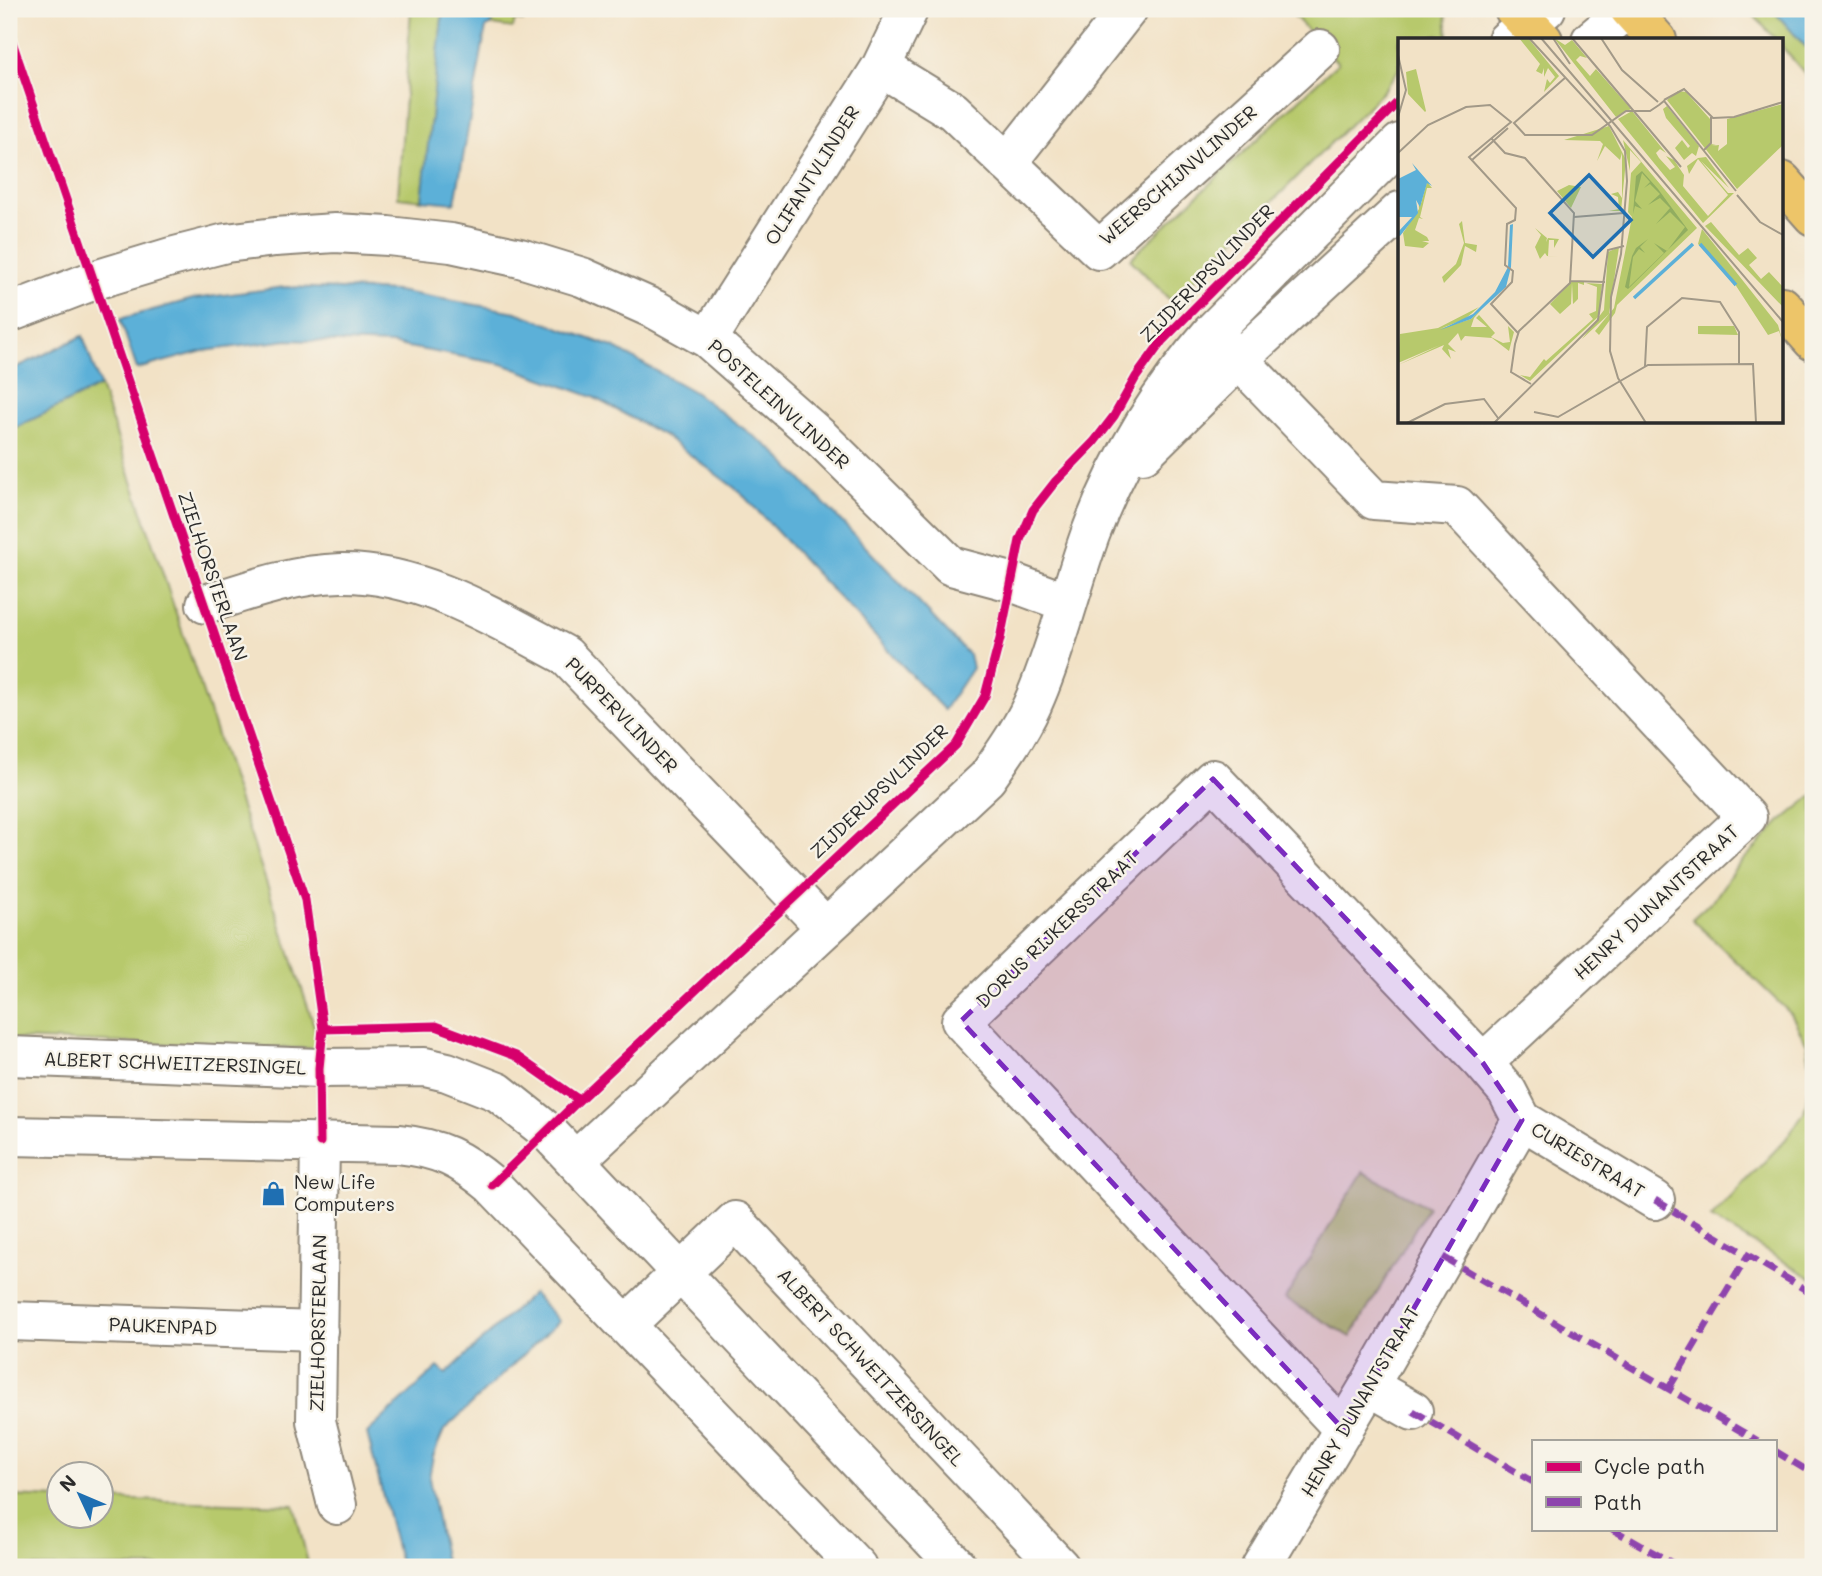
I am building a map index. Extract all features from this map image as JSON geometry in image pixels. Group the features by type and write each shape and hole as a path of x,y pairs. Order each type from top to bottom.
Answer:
{"main road":[{"path":"1628,9 1655,38"},
{"path":"1784,183 1813,216"},
{"path":"1784,308 1813,341"}],"street":[{"path":"1007,163 1128,9"},
{"path":"1593,38 1628,9"},
{"name":"OLIFANTVLINDER","path":"708,340 881,66 908,10"},
{"name":"WEERSCHIJNVLINDER","path":"881,66 953,111 1099,250 1320,49"},
{"path":"575,1161 987,778 1013,740 1035,698 1091,534 1140,428 1184,364 1212,332 1398,146"},
{"path":"1114,483 1240,359 1398,213"},
{"name":"POSTELEINVLINDER","path":"9,313 92,281 226,243 335,233 451,243 520,258 582,277 656,310 708,340 821,439 951,566 1011,582 1068,603"},
{"name":"HENRY DUNANTSTRAAT","path":"1212,332 1374,500 1457,506 1747,817 1483,1063"},
{"name":"PURPERVLINDER","path":"206,604 278,582 339,573 380,575 421,586 465,603 515,628 565,655 826,928"},
{"name":"DORUS RIJKERSSTRAAT","path":"1343,1430 961,1021 1213,779 1483,1063"},
{"name":"ALBERT SCHWEITZERSINGEL","path":"9,1056 319,1068 425,1067 447,1072 498,1092 547,1131 958,1567"},
{"path":"1483,1063 1507,1091 1521,1120"},
{"name":"HENRY DUNANTSTRAAT","path":"1261,1567 1369,1386 1521,1120"},
{"name":"CURIESTRAAT","path":"1521,1120 1655,1200"},
{"path":"9,1136 425,1146 448,1154 492,1185 857,1567"},
{"name":"ZIELHORSTERLAAN","path":"320,1142 316,1422 337,1505"},
{"name":"ALBERT SCHWEITZERSINGEL","path":"627,1324 735,1221 1060,1567"},
{"name":"PAUKENPAD","path":"9,1321 318,1331"},
{"path":"1369,1386 1413,1411"}],"highlighted area":[{"path":"1213,779 1483,1063 1522,1120 1344,1430 961,1021"}],"green space":[{"path":"411,9 443,9 422,200 398,197"},
{"path":"494,9 525,9 523,21 515,20 513,28 491,25"},
{"path":"1288,9 1443,9 1446,15 1448,38 1435,35 1431,38 1398,38 1398,71 1382,92 1172,302 1130,259 1338,63"},
{"path":"1748,9 1772,9 1813,55 1813,83 1784,49 1784,38 1774,38"},
{"path":"100,386 322,1049 9,1039 9,431"},
{"path":"1813,795 1813,1279 1711,1218 1787,1138 1804,1112 1812,1079 1807,1044 1791,1014 1692,919 1716,897 1733,871 1780,822"},
{"path":"1363,1172 1428,1207 1351,1337 1285,1299"},
{"path":"9,1496 46,1497 46,1530 116,1530 116,1499 294,1505 309,1567 9,1567"}],"water":[{"path":"443,9 494,9 491,25 486,27 455,203 422,200"},
{"path":"1772,9 1813,9 1813,55"},
{"path":"285,287 397,291 516,312 615,348 694,392 774,451 969,655 972,668 944,710 740,492 665,436 593,397 502,364 391,344 288,340 203,351 137,369 120,319 193,299"},
{"path":"83,336 100,386 9,431 9,371"},
{"path":"533,1293 559,1321 444,1430 433,1456 429,1478 446,1567 401,1567 367,1433 438,1367 446,1374"}],"marked path":[{"path":"1655,1200 1813,1294"},
{"path":"1669,1388 1748,1255"},
{"path":"1443,1257 1756,1440"},
{"path":"1413,1411 1532,1481"},
{"path":"1776,1452 1813,1474"},
{"path":"1614,1530 1679,1567"}],"cycle path":[{"path":"9,33 305,900 323,1029 319,1068 320,1142"},
{"name":"ZIJDERUPSVLINDER","path":"492,1185 956,745 985,696 1000,639 1020,540 1033,510 1114,416 1136,377 1162,341 1398,102"},
{"path":"323,1029 436,1026 516,1056 579,1100"}],"place":[{"name":"New Life Computers","path":"274,1193"}]}
